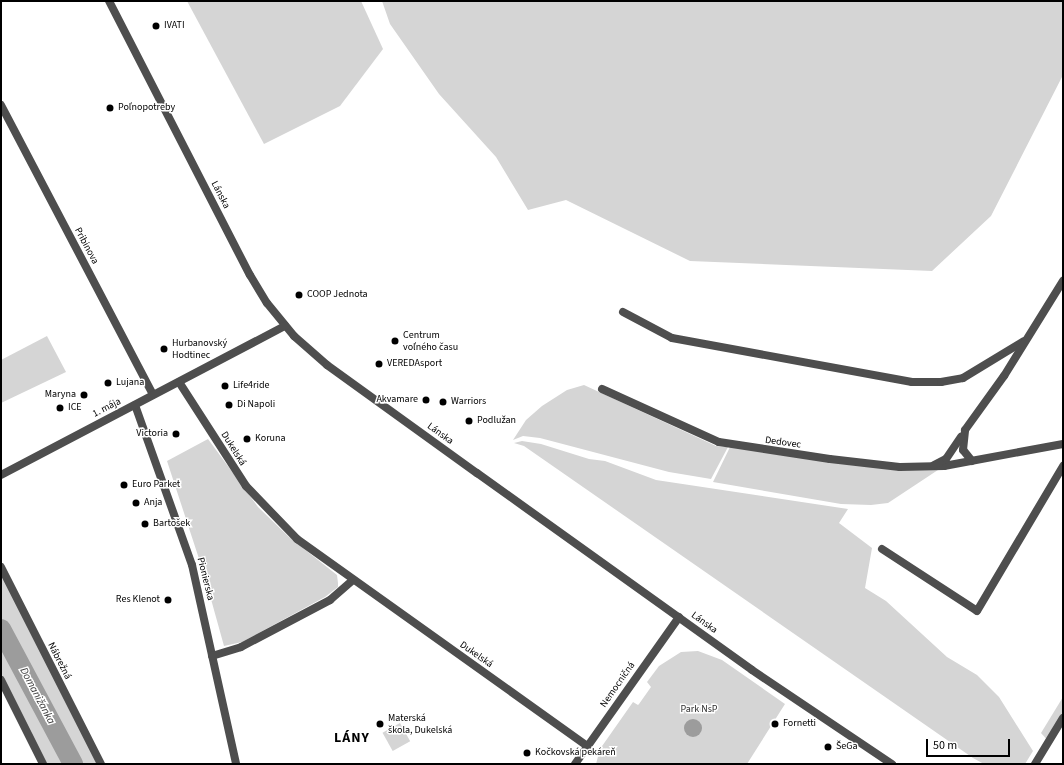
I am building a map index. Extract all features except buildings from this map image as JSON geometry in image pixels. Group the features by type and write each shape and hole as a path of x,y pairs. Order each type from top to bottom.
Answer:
{"street":[{"name":"Lánska","path":"109,1 247,270 267,303 305,346 352,383 679,617 892,764"},
{"name":"Pribinova","path":"1,105 153,395"},
{"path":"920,467 933,465 946,459 955,449 965,430 1004,376 1063,281"},
{"path":"623,312 672,338 912,382 941,382 963,378 1024,342"},
{"name":"1. mája","path":"1,474 286,326"},
{"name":"Dukelská","path":"179,382 246,486 261,505 297,539 587,746"},
{"name":"Dedovec","path":"602,389 705,436 725,443 823,458 920,467 972,461 1063,444"},
{"name":"Pionierska","path":"135,405 192,564 236,764"},
{"path":"965,430 963,450 972,461"},
{"path":"882,549 977,611 1063,466"},
{"name":"Nábrežná","path":"1,567 101,764"},
{"path":"212,656 240,647 330,600 353,580"},
{"name":"Nemocničná","path":"575,763 679,617"},
{"path":"1,680 43,764"},
{"path":"1035,764 1063,718"},
{"path":"1049,742 1063,732"}],"green space":[{"path":"187,1 361,1 383,49 340,106 264,144"},
{"path":"382,1 1063,1 1063,75 991,216 932,271 690,261 566,200 528,210 496,157 439,94 390,24"},
{"path":"47,336 66,372 1,403 1,360"},
{"path":"584,385 716,446 728,447 711,479 669,472 540,438 523,436 513,440 526,420 542,406 567,390"},
{"path":"208,439 258,507 289,537 337,575 338,583 338,587 325,597 242,642 224,646 204,574 167,461"},
{"path":"522,441 541,444 589,459 605,461 656,480 848,509 839,523 872,548 865,588 886,601 947,657 977,675 999,697 1033,751 1025,764 984,764 973,758 524,446 514,443"},
{"path":"731,445 830,459 944,466 888,503 871,505 841,504 713,482"},
{"path":"1,567 101,764 43,764 1,680"},
{"name":"Park NsP","path":"698,651 722,660 785,704 747,764 596,764 600,749 633,702 638,705 639,704 651,687 647,682 659,666 681,652"},
{"path":"1063,697 1063,718 1049,742 1041,733"},
{"path":"400,723 410,741 393,751 383,733"}],"shaded area":[{"path":"693,719 699,722 702,728 699,734 693,737 687,734 684,728 687,722"}],"waterway":[{"name":"Domanižanka","path":"1,629 73,764"}],"place":[{"name":"IVATI","path":"156,26"},
{"name":"Poľnopotreby","path":"110,108"},
{"name":"COOP Jednota","path":"299,295"},
{"name":"Centrum voľného času","path":"395,341"},
{"name":"Hurbanovský Hodtinec","path":"164,349"},
{"name":"VEREDAsport","path":"379,364"},
{"name":"Lujana","path":"108,383"},
{"name":"Life4ride","path":"225,386"},
{"name":"Maryna","path":"84,395"},
{"name":"Akvamare","path":"426,400"},
{"name":"Warriors","path":"443,402"},
{"name":"Di Napoli","path":"229,405"},
{"name":"ICE","path":"60,408"},
{"name":"Podlužan","path":"469,421"},
{"name":"Victoria","path":"176,434"},
{"name":"Koruna","path":"247,439"},
{"name":"Euro Parket","path":"124,485"},
{"name":"Anja","path":"136,503"},
{"name":"Bartošek","path":"145,524"},
{"name":"Res Klenot","path":"168,600"},
{"name":"Materská škola, Dukelská","path":"380,724"},
{"name":"Fornetti","path":"775,724"},
{"name":"ŠeGa","path":"828,747"},
{"name":"Kočkovská pekáreň","path":"527,753"}],"district":[{"name":"LÁNY","path":"352,738"}]}
